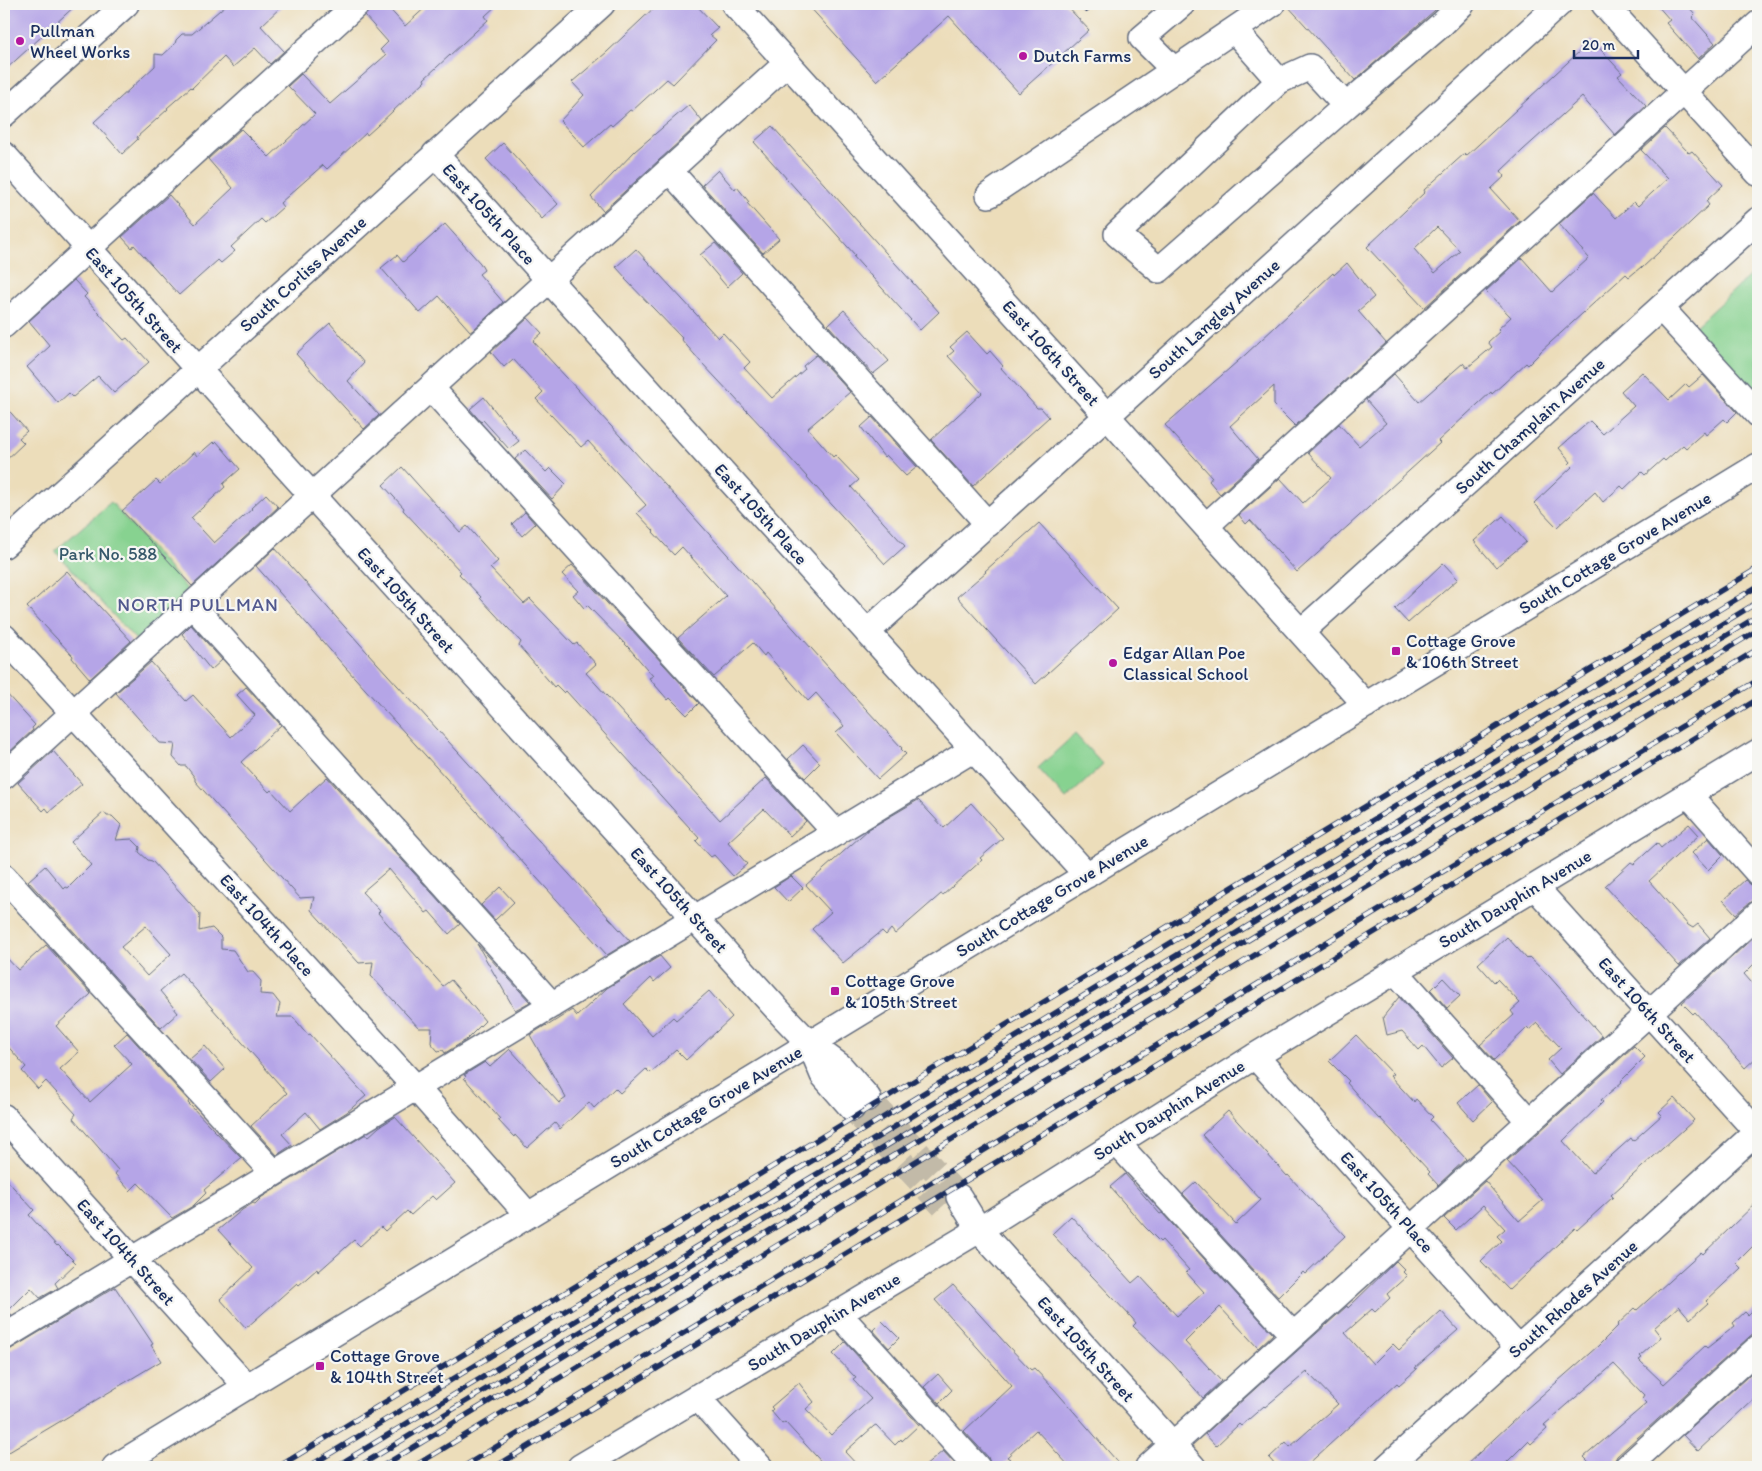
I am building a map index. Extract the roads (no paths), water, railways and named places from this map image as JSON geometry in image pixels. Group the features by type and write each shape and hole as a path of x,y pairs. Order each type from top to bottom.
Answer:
{"street":[{"path":"4,114 126,4"},
{"path":"4,325 357,4"},
{"name":"South Corliss Avenue","path":"4,545 602,4"},
{"name":"East 106th Street","path":"734,4 1108,416 1366,705"},
{"path":"1174,70 1142,38 1182,4"},
{"path":"989,195 1272,4"},
{"path":"1346,106 1310,67 1279,82 1117,234 1158,270 1443,23 1462,4"},
{"name":"South Langley Avenue","path":"868,632 1560,4"},
{"path":"1604,4 1758,174"},
{"path":"1206,526 1758,24"},
{"path":"1234,30 1279,82"},
{"path":"4,776 788,63"},
{"name":"East 105th Place","path":"435,154 1087,875"},
{"name":"East 105th Street","path":"4,156 810,1044 840,1066 860,1103"},
{"path":"669,170 988,524"},
{"name":"South Champlain Avenue","path":"1301,632 1758,220"},
{"path":"1661,308 1758,414"},
{"path":"430,388 836,833"},
{"name":"South Cottage Grove Avenue","path":"114,1467 1758,466"},
{"path":"192,605 552,1005"},
{"name":"East 104th Place","path":"4,637 416,1088 528,1216"},
{"path":"4,1337 974,749"},
{"name":"South Dauphin Avenue","path":"580,1467 979,1230 1255,1056 1758,752"},
{"path":"1688,794 1758,873"},
{"path":"4,877 274,1173"},
{"name":"East 106th Street","path":"1535,887 1758,1132"},
{"path":"1148,1467 1758,914"},
{"path":"1395,971 1529,1121"},
{"name":"East 105th Place","path":"1255,1056 1518,1348"},
{"name":"East 104th Street","path":"4,1117 247,1387"},
{"name":"South Rhodes Avenue","path":"1387,1467 1758,1132"},
{"path":"1117,1144 1293,1335"},
{"name":"East 105th Street","path":"951,1202 979,1230 1193,1467"},
{"path":"838,1314 977,1467"},
{"path":"1626,1467 1758,1348"},
{"path":"697,1397 760,1467"}],"tunnel":[{"path":"868,1098 959,1197"},
{"path":"852,1108 943,1206"}],"railway":[{"path":"1080,4 1086,10"},
{"path":"278,1467 1758,568"},
{"path":"308,1467 1758,586"},
{"path":"335,1467 1758,602"},
{"path":"358,1467 1758,616"},
{"path":"381,1467 1758,630"},
{"path":"413,1467 1758,649"},
{"path":"463,1467 1758,680"},
{"path":"495,1467 1758,699"}],"place":[{"name":"Pullman Wheel Works","path":"20,41"},
{"name":"Dutch Farms","path":"1023,56"},
{"name":"Cottage Grove & 106th Street","path":"1396,651"},
{"name":"Edgar Allan Poe Classical School","path":"1113,663"},
{"name":"Cottage Grove & 105th Street","path":"835,991"},
{"name":"Cottage Grove & 104th Street","path":"320,1366"}],"district":[{"name":"NORTH PULLMAN","path":"198,604"}],"park label":[{"name":"Park No. 588","path":"108,554"}]}
